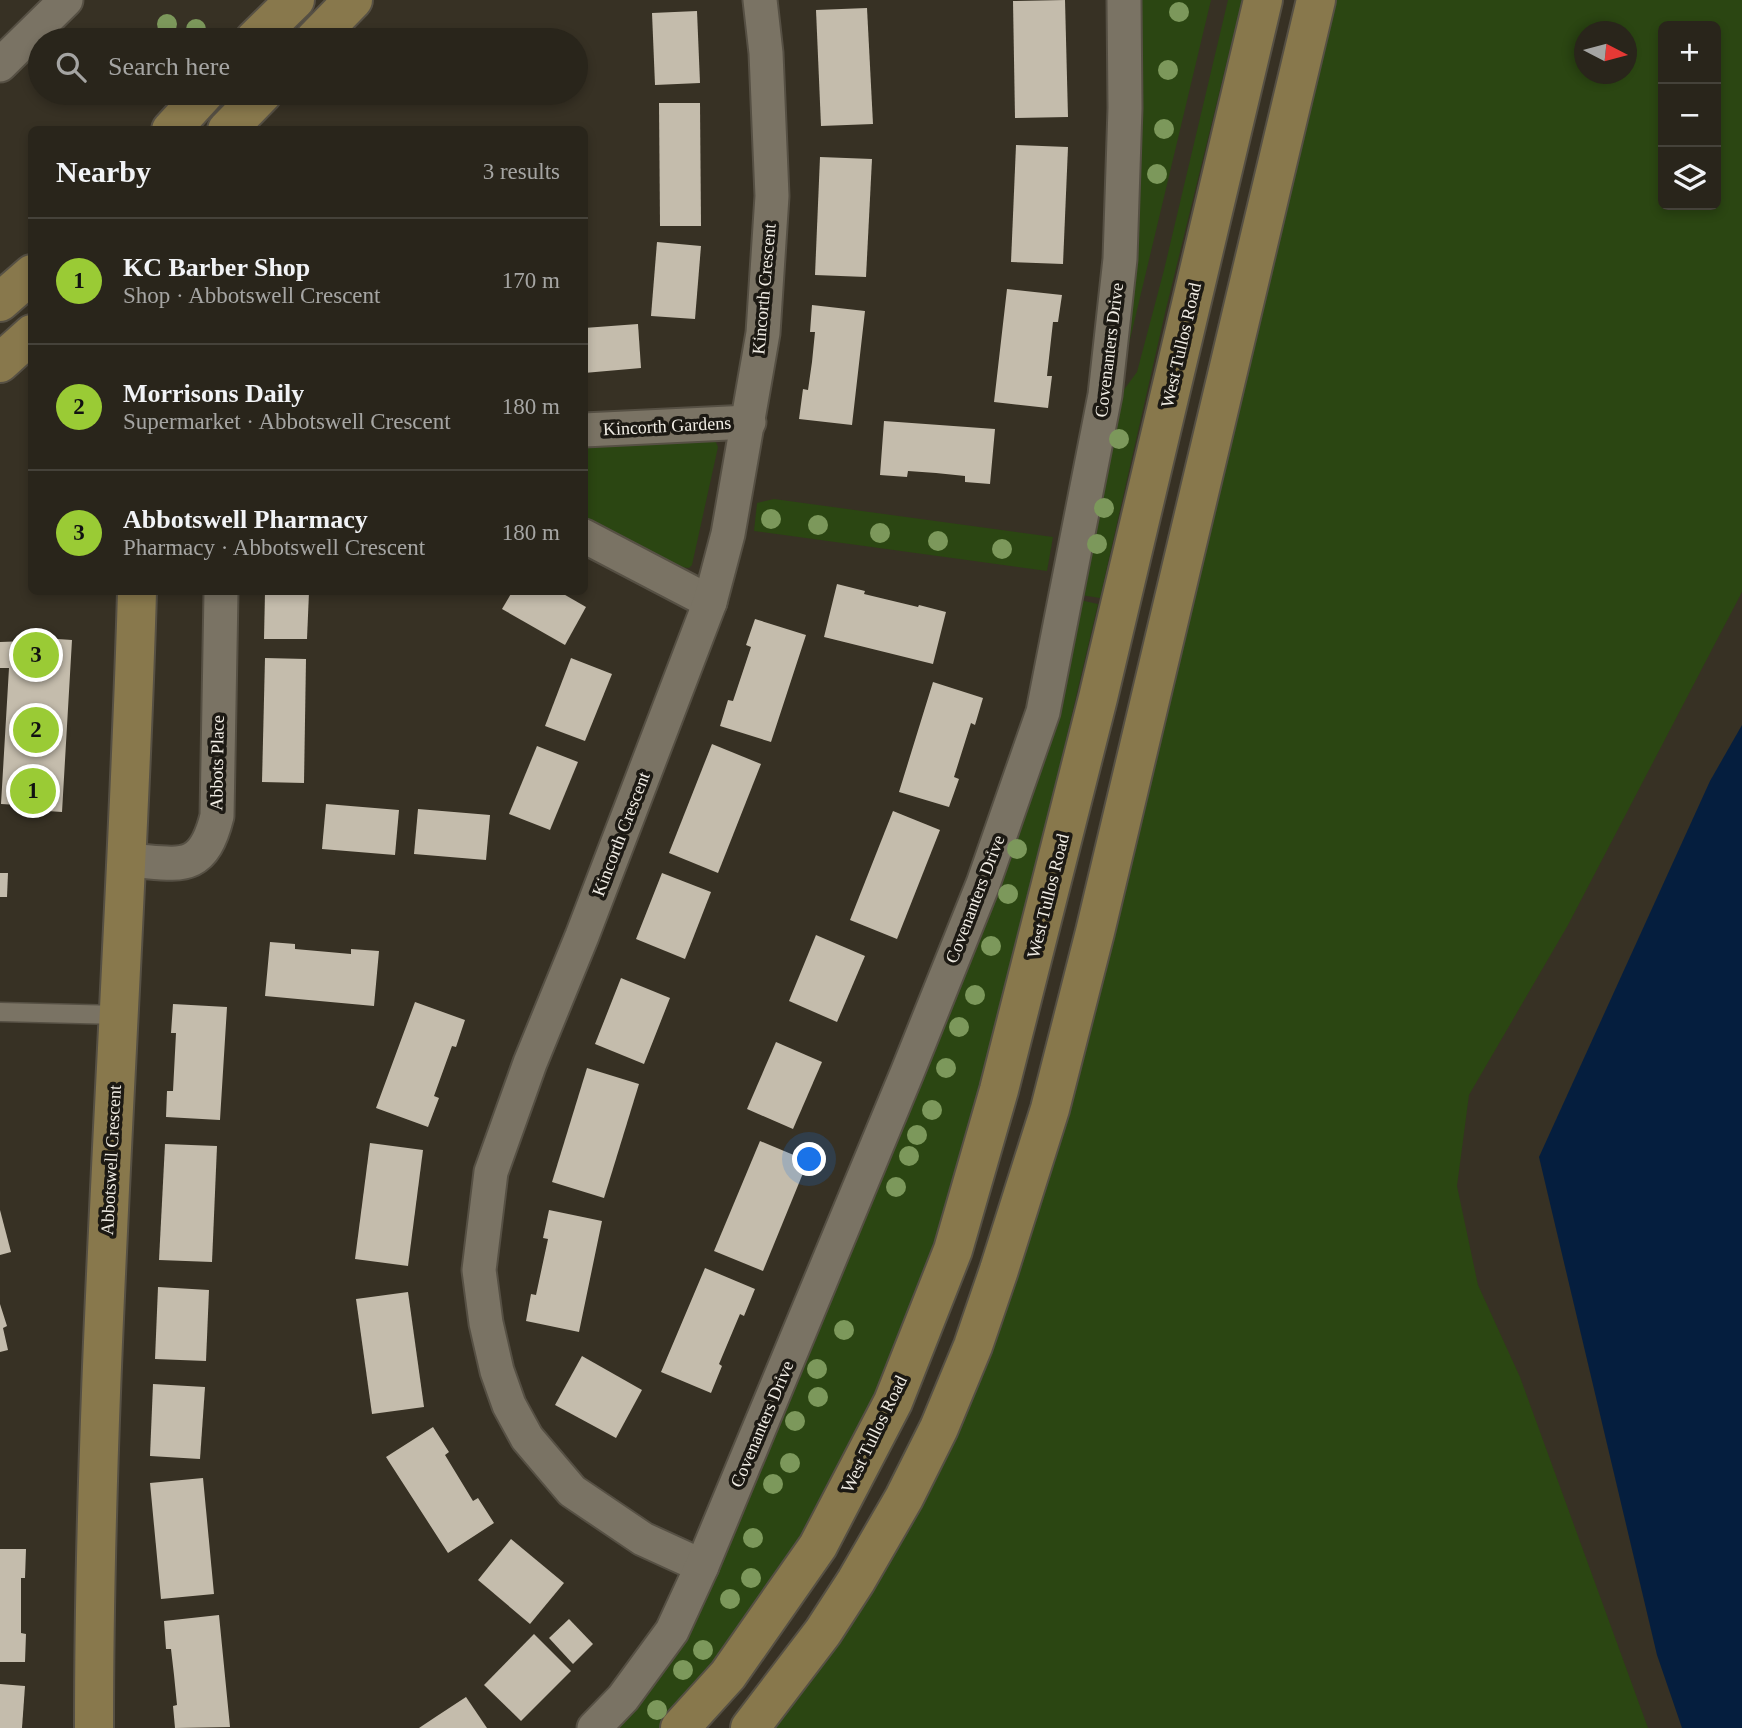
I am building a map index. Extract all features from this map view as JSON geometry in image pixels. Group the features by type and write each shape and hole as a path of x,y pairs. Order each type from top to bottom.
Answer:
{"main road":[{"path":"266,28 295,0"},
{"path":"326,28 353,0"},
{"name":"West Tullos Road","path":"680,1728 728,1675 818,1546 892,1402 953,1250 999,1090 1095,711 1263,0"},
{"path":"750,1728 823,1632 904,1498 939,1428 973,1346 999,1270 1050,1109 1095,932 1316,0"},
{"path":"175,126 194,105"},
{"path":"231,126 251,105"},
{"path":"0,363 28,338"},
{"name":"Abbotswell Crescent","path":"94,1728 99,1459 137,595"}],"street":[{"path":"38,28 66,0"},
{"name":"Kincorth Crescent","path":"702,1566 643,1539 572,1490 527,1437 509,1405 497,1371 486,1323 479,1270 491,1172 530,1063 582,936 710,602 728,534 763,333 772,196 766,53 760,0"},
{"name":"Covenanters Drive","path":"594,1728 623,1698 672,1631 702,1566 983,884 1043,712 1105,395 1120,259 1125,108 1124,0"},
{"path":"0,65 28,37"},
{"name":"Kincorth Gardens","path":"588,430 749,422"},
{"path":"588,538 710,602"},
{"name":"Abbots Place","path":"126,860 187,862 197,857 211,839 217,816 221,595"}],"lane":[{"path":"0,1012 119,1015"}],"green space":[{"path":"1138,0 1211,0 1127,352 1124,355"},
{"path":"1228,0 1242,0 1165,313 1100,598 1080,595 1117,399 1137,372"},
{"path":"1316,0 1742,0 1742,592 1568,925 1469,1095 1457,1186 1478,1285 1520,1377 1648,1728 750,1728 973,1346"},
{"path":"710,436 715,440 718,447 692,565 689,568 671,566 588,523 588,447"},
{"path":"774,499 1053,537 1047,571 754,531 757,503"},
{"path":"1080,600 1098,604 1020,932 958,1163 900,1337 871,1404 821,1502 740,1630 664,1728 618,1728 663,1670 781,1420 852,1242"}],"water":[{"path":"1742,725 1742,1728 1682,1728 1657,1655 1539,1157 1710,781"}],"building":[{"path":"1065,0 1068,117 1015,118 1013,1"},
{"path":"867,8 873,124 821,126 816,10"},
{"path":"697,11 700,83 655,85 652,13"},
{"path":"659,103 700,103 701,226 660,226"},
{"path":"1016,145 1068,147 1063,264 1011,262"},
{"path":"820,157 872,159 866,277 815,275"},
{"path":"657,242 701,246 695,319 651,316"},
{"path":"1007,289 1062,295 1058,322 1053,322 1047,376 1052,376 1048,408 994,402"},
{"path":"812,305 865,311 852,425 799,419 803,389 808,390 812,362 815,332 810,332"},
{"path":"638,324 641,368 588,373 588,328"},
{"path":"884,421 995,429 990,484 965,482 965,476 936,473 908,471 907,477 880,475"},
{"path":"837,584 865,591 864,594 946,612 933,664 824,637"},
{"path":"265,595 309,595 307,639 264,639"},
{"path":"510,595 565,595 586,607 565,645 502,609"},
{"path":"755,619 806,635 771,742 720,726 728,700 733,701 751,647 746,645"},
{"path":"28,637 72,640 62,812 18,809 19,805 1,804 9,668 0,668 0,642 27,641"},
{"path":"265,658 306,659 304,783 262,782"},
{"path":"571,658 612,674 585,741 545,726"},
{"path":"933,682 983,698 975,725 971,723 954,777 959,779 949,807 899,792"},
{"path":"712,744 761,764 718,873 669,853"},
{"path":"537,746 578,762 550,830 509,814"},
{"path":"326,804 399,810 395,855 322,849"},
{"path":"418,809 490,815 486,860 414,854"},
{"path":"893,811 940,830 897,939 850,920"},
{"path":"0,873 8,873 7,897 0,897"},
{"path":"662,873 711,892 685,959 636,939"},
{"path":"816,935 865,956 837,1022 789,1001"},
{"path":"270,942 295,944 295,949 351,954 351,949 379,951 374,1006 265,996"},
{"path":"621,978 670,998 644,1064 595,1044"},
{"path":"415,1002 465,1020 456,1047 452,1046 434,1096 439,1098 428,1127 376,1108"},
{"path":"173,1004 227,1007 220,1120 166,1117 167,1091 173,1091 176,1033 171,1033"},
{"path":"776,1042 822,1062 793,1129 747,1109"},
{"path":"587,1068 639,1084 604,1198 552,1182"},
{"path":"760,1141 808,1161 763,1271 714,1251"},
{"path":"370,1143 423,1150 408,1266 355,1259"},
{"path":"165,1144 217,1146 212,1262 159,1260"},
{"path":"0,1210 11,1252 0,1255"},
{"path":"549,1210 602,1221 579,1332 526,1321 531,1294 536,1295 548,1239 543,1238"},
{"path":"705,1268 755,1289 744,1316 740,1314 719,1364 722,1366 711,1393 661,1372"},
{"path":"158,1287 209,1290 206,1361 155,1359"},
{"path":"408,1292 424,1407 372,1414 356,1299"},
{"path":"0,1304 7,1326 3,1328 8,1350 0,1352"},
{"path":"582,1356 642,1390 616,1438 555,1405"},
{"path":"153,1384 205,1387 200,1459 150,1456"},
{"path":"433,1427 449,1452 445,1455 473,1501 478,1498 494,1523 448,1553 386,1457"},
{"path":"203,1478 214,1594 161,1599 150,1483"},
{"path":"511,1539 564,1583 530,1624 478,1580"},
{"path":"0,1549 26,1549 25,1578 21,1578 21,1633 26,1634 25,1662 0,1662"},
{"path":"219,1615 230,1727 175,1728 173,1706 177,1705 174,1675 171,1649 166,1649 164,1621"},
{"path":"569,1619 593,1644 573,1664 549,1638"},
{"path":"534,1634 571,1671 521,1721 484,1685"},
{"path":"0,1684 25,1686 22,1728 0,1728"},
{"path":"466,1697 487,1728 419,1728 437,1716"}],"place":[{"name":"Abbotswell Pharmacy","path":"36,655"},
{"name":"Morrisons Daily","path":"36,730"},
{"name":"KC Barber Shop","path":"33,791"}]}
